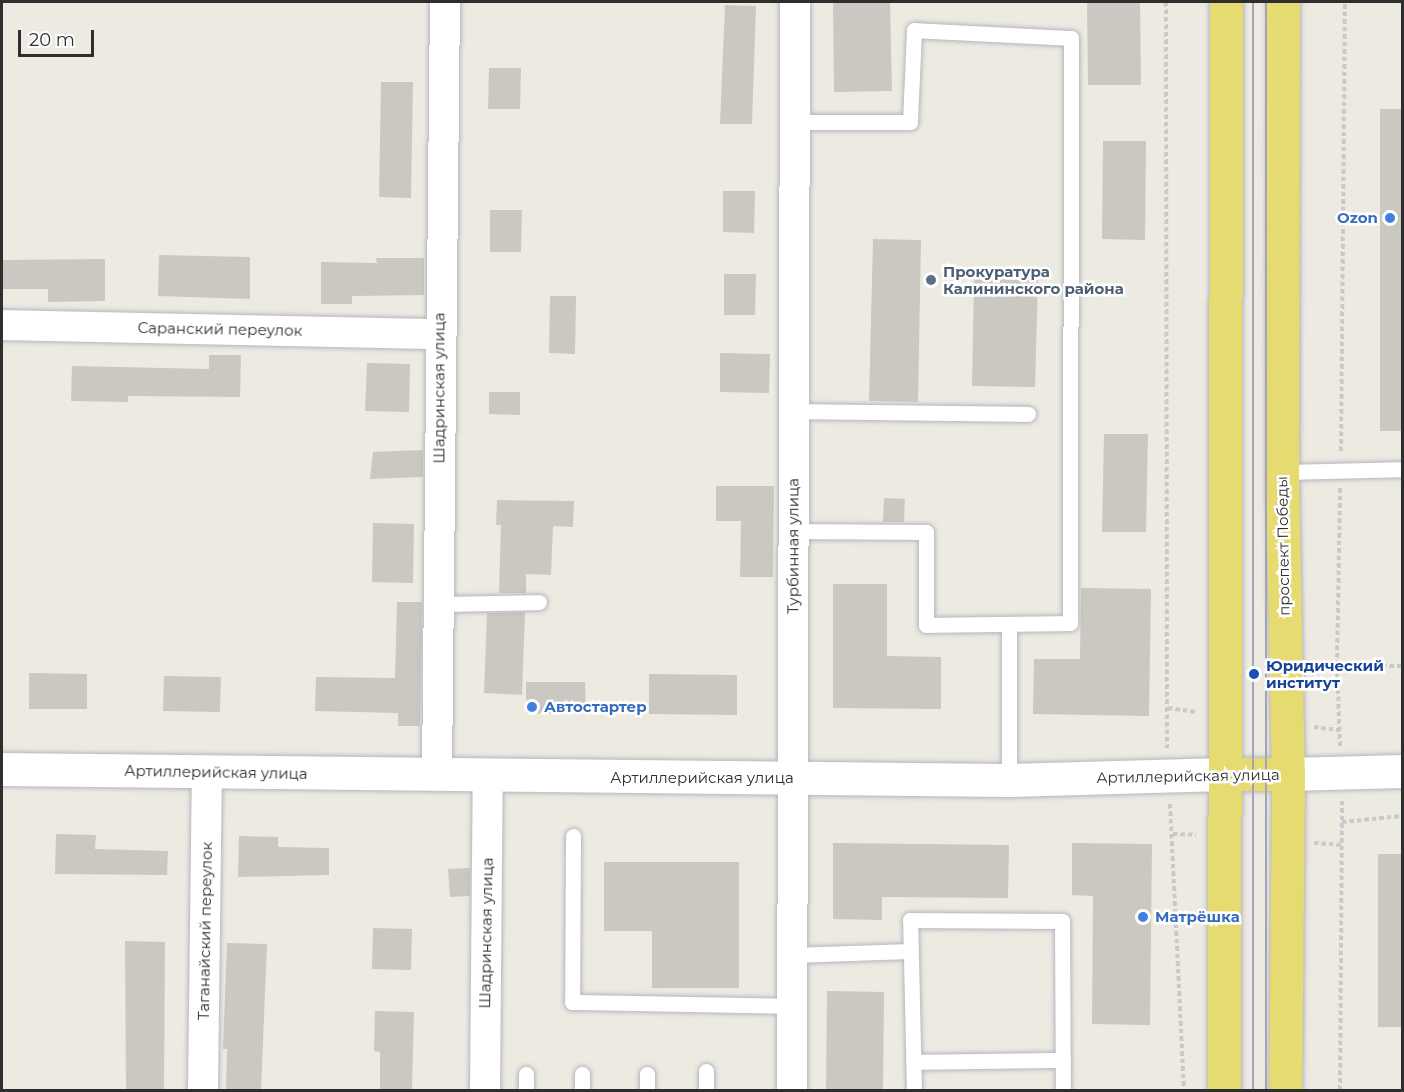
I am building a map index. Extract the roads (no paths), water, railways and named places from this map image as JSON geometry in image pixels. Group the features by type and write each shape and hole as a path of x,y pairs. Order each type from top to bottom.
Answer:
{"main road":[{"path":"1224,1090 1226,2"},
{"name":"проспект Победы","path":"1283,2 1282,472 1288,774 1285,1090"},
{"name":"Артиллерийская улица","path":"1224,774 1288,774"}],"street":[{"name":"Шадринская улица","path":"436,775 439,334 445,2"},
{"name":"Турбинная улица","path":"788,1086 792,1006 795,2"},
{"name":"Саранский переулок","path":"2,325 439,334"},
{"name":"Артиллерийская улица","path":"2,769 1009,780 1224,774"},
{"name":"Таганайский переулок","path":"203,1090 207,771"},
{"name":"Артиллерийская улица","path":"1288,774 1402,771"},
{"name":"Шадринская улица","path":"485,1090 488,776"}],"lane":[{"path":"793,531 926,532 926,625 1070,623 1071,38 914,30 910,122 795,122"},
{"path":"794,411 1028,414"},
{"path":"1282,472 1402,470"},
{"path":"437,604 539,602"},
{"path":"1009,624 1009,780"},
{"path":"573,836 572,1002 792,1006"},
{"path":"914,1090 910,920 1062,921 1063,1090"},
{"path":"792,955 910,951"},
{"path":"913,1062 1063,1060"},
{"path":"706,1071 706,1090"},
{"path":"526,1074 526,1090"},
{"path":"582,1074 582,1090"},
{"path":"647,1074 647,1090"}],"tram line":[{"path":"1253,2 1253,1090"},
{"path":"1266,2 1266,1090"}],"place":[{"name":"Ozon","path":"1390,218"},
{"name":"Прокуратура Калининского района","path":"931,280"},
{"name":"Юридический институт","path":"1254,674"},
{"name":"Автостартер","path":"532,707"},
{"name":"Матрёшка","path":"1143,917"}]}
